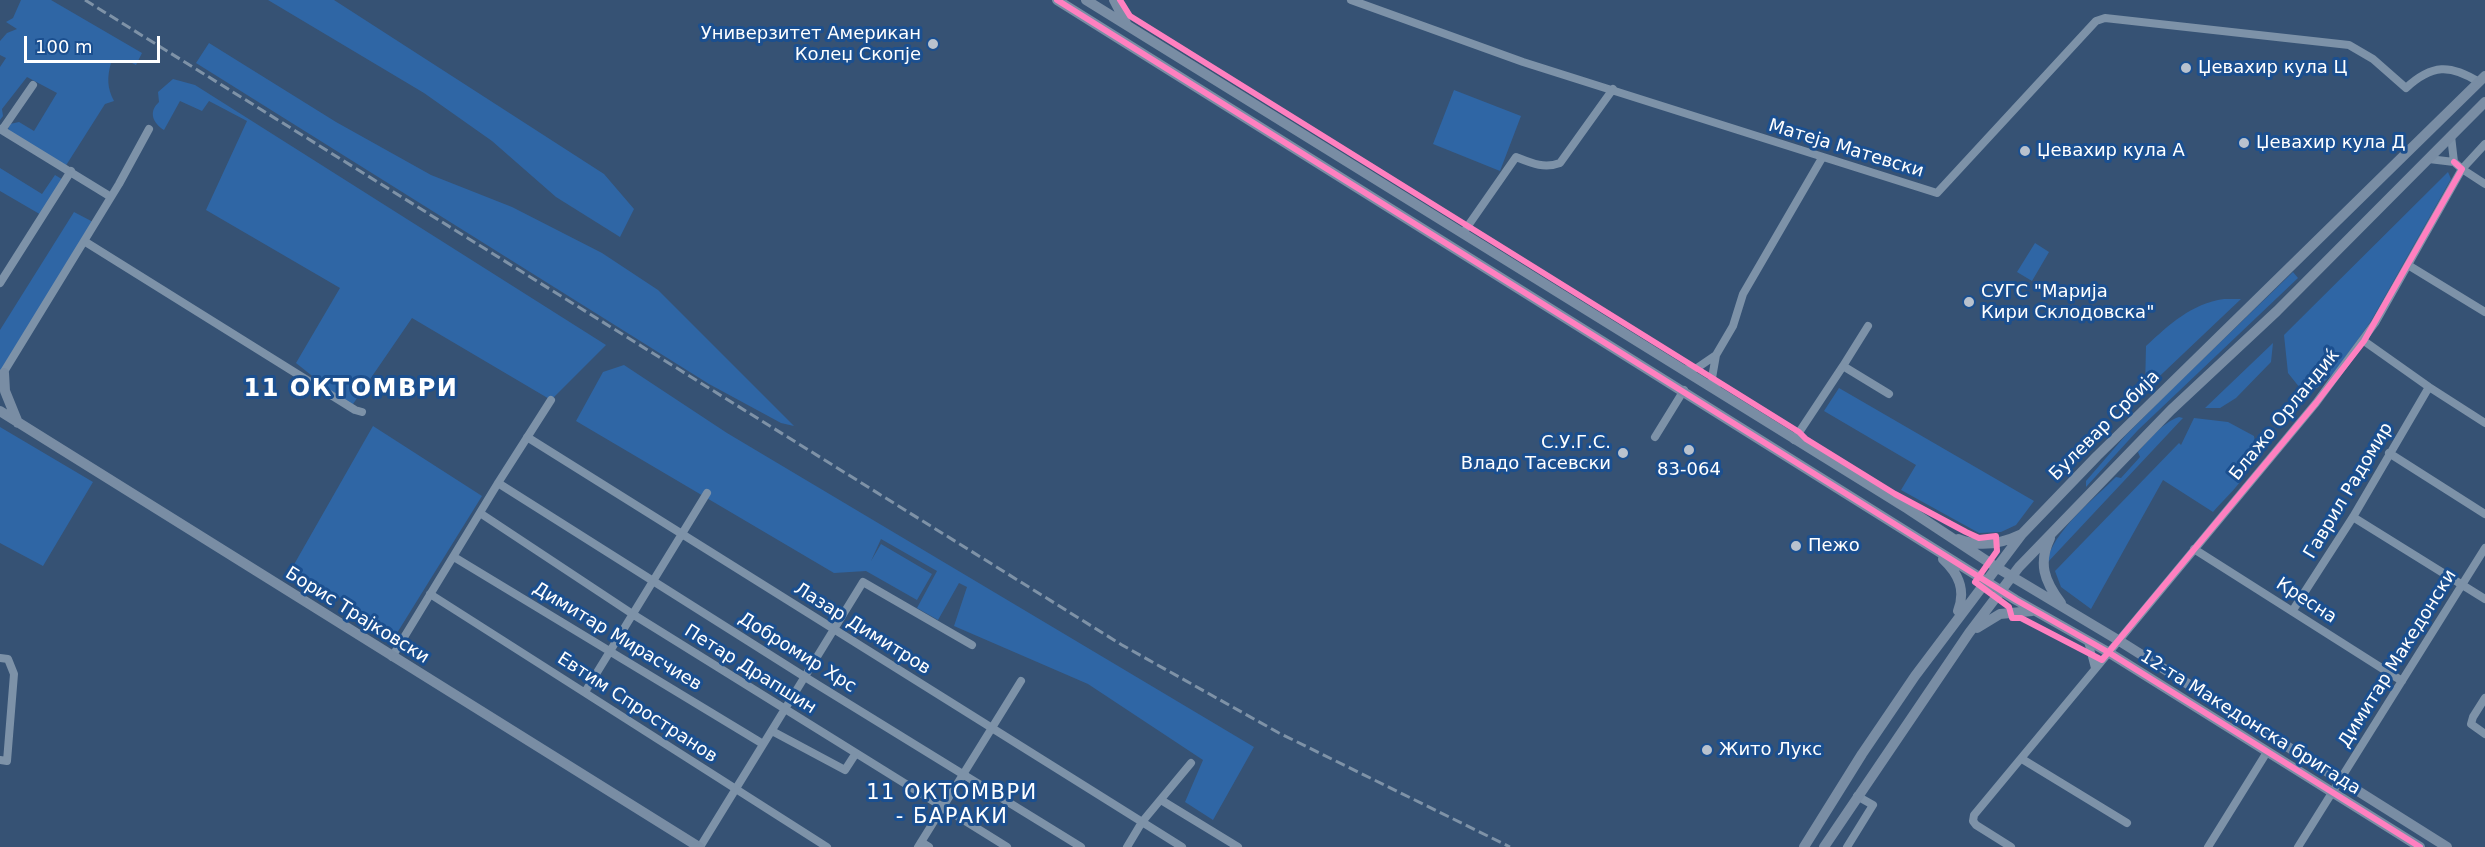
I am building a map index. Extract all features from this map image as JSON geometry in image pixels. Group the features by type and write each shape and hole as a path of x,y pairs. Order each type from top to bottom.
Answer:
{"street":[{"path":"1057,0 1684,390 1930,546 1953,569 1961,584 1962,600 1954,622"},
{"path":"1077,13 1086,0 1126,23 1942,532 1975,543 1996,543 2022,534"},
{"path":"1114,0 1126,23"},
{"name":"Матеја Матевски","path":"1351,0 1523,62 1937,194 2096,21 2105,18 2349,45 2373,59 2406,88 2420,75 2443,68 2482,79"},
{"name":"Булевар Србија","path":"1804,847 1862,754 1954,622 2022,534 2097,456 2482,79"},
{"path":"33,85 1,129 111,197"},
{"path":"1463,233 1516,157 1538,165 1552,166 1560,163 1613,89"},
{"name":"Булевар Србија","path":"1824,847 1969,633 2011,577 2055,528 2205,377 2277,311 2485,102"},
{"path":"18,423 5,391 2,376 111,197 149,129"},
{"path":"2451,136 2454,162"},
{"name":"Блажо Орландиќ","path":"2011,847 1977,825 1973,821 1974,815 2316,403 2364,340 2462,169 2485,144"},
{"path":"1719,393 1712,378 1716,356 1733,326 1747,286 1822,158"},
{"path":"2429,159 2454,162 2485,183"},
{"path":"0,283 3,273 71,171"},
{"path":"84,241 355,410 362,412"},
{"path":"2408,265 2485,312"},
{"path":"1794,440 1868,326"},
{"path":"2364,340 2429,387 2485,423"},
{"path":"1683,370 1697,368 1716,356"},
{"path":"1843,366 1889,394"},
{"name":"Гаврил Радомир","path":"2293,610 2353,516 2429,387"},
{"path":"1655,437 1684,390"},
{"path":"392,657 551,400"},
{"name":"Борис Трајковски","path":"0,411 699,847"},
{"name":"Лазар Димитров","path":"526,437 1182,847"},
{"path":"2389,453 2485,514"},
{"name":"Добромир Хрс","path":"498,483 805,677 1081,847"},
{"path":"585,692 707,493"},
{"name":"Петар Драпшин","path":"480,513 633,615 1007,847"},
{"path":"2353,516 2485,599"},
{"path":"2055,528 2046,548 2043,566 2048,584 2064,608"},
{"name":"12-та Македонска бригада","path":"1942,532 2447,847"},
{"name":"12-та Македонска бригада","path":"1930,546 2036,612 2108,652 2420,847"},
{"name":"Димитар Македонски","path":"2298,847 2485,548"},
{"name":"Кресна","path":"2194,549 2402,681"},
{"name":"Димитар Мирасчиев","path":"454,557 764,744"},
{"path":"699,847 863,582 972,645"},
{"name":"Евтим Спространов","path":"430,594 827,847"},
{"path":"1969,633 2000,614 2017,611 2036,612"},
{"path":"2088,641 2096,668"},
{"path":"0,760 7,761 14,674 4,658"},
{"path":"929,847 919,844 1021,681"},
{"path":"2485,698 2471,724 2485,734"},
{"path":"772,730 845,770 856,753"},
{"path":"2208,847 2267,752"},
{"path":"2022,759 2127,823"},
{"path":"1127,847 1142,822 1191,763"},
{"path":"1846,847 1873,805 1857,796"},
{"path":"1161,800 1238,847"}],"shaded area":[{"path":"21,0 51,0 142,53 136,65 126,60 111,63 108,82 114,101 105,104 65,167 7,132 10,124 19,122 34,131 57,93 27,77 2,109 3,116 0,120 0,67 6,58 0,55 0,41 7,33 17,29 6,22 13,18"},
{"path":"268,0 334,0 604,174 634,209 620,237 556,197 492,141 424,93"},
{"path":"209,43 336,122 431,175 512,207 602,253 658,290 794,426 781,423 709,384 196,63"},
{"path":"173,79 195,85 606,345 551,400 412,318 351,407 296,363 340,288 206,210 247,121 209,101 202,111 180,101 164,130 155,121 153,113 159,102 158,92"},
{"path":"1454,90 1521,116 1500,171 1433,144"},
{"path":"0,168 42,194 55,175 65,181 43,216 0,191"},
{"path":"2448,172 2451,179 2371,321 2335,372 2317,388 2300,388 2288,373 2284,335"},
{"path":"74,212 95,223 0,375 0,330"},
{"path":"2035,243 2049,252 2032,281 2017,272"},
{"path":"2293,272 2298,278 2138,430 2086,487 2086,481 2125,436"},
{"path":"2224,299 2241,299 2145,390 2146,346 2191,310"},
{"path":"2273,343 2271,362 2236,398 2220,408 2205,408"},
{"path":"624,365 727,433 1254,747 1213,820 1185,802 1203,760 1088,684 954,626 967,587 959,583 938,620 917,608 937,571 881,539 871,561 881,544 932,574 917,600 866,571 834,573 576,421 603,372"},
{"path":"1839,388 2034,501 2016,525 2001,532 1979,533 1901,490 1916,465 1824,411"},
{"path":"2179,417 2183,418 2047,563 2050,552 2065,528 2116,477 2121,478 2140,457 2138,452 2157,432 2167,423"},
{"path":"2194,418 2228,422 2254,436 2255,448 2249,468 2237,486 2213,512 2163,480 2091,609 2061,587 2055,571 2179,443 2181,445"},
{"path":"373,426 482,496 397,633 292,568"},
{"path":"0,427 93,482 43,566 0,543"}],"railway":[{"path":"85,0 1122,645 1279,733 1510,847"}],"cycle path":[{"path":"1057,0 2016,600 2108,652 2420,847"},
{"path":"1120,0 1130,16 1895,494 1979,538 1996,536 1997,551 1975,582 2009,607 2012,618 2021,618 2102,660 2316,403 2364,341 2462,169 2454,162"}],"place":[{"name":"Универзитет Американ Колеџ Скопје","path":"933,44"},
{"name":"Џевахир кула Ц","path":"2186,68"},
{"name":"Џевахир кула Д","path":"2244,143"},
{"name":"Џевахир кула А","path":"2025,151"},
{"name":"СУГС \"Марија Кири Склодовска\"","path":"1969,302"},
{"name":"83-064","path":"1689,450"},
{"name":"С.У.Г.С. Владо Тасевски","path":"1623,453"},
{"name":"Пежо","path":"1796,546"},
{"name":"Жито Лукс","path":"1707,750"}],"district":[{"name":"11 ОКТОМВРИ","path":"351,390"},
{"name":"11 ОКТОМВРИ - БАРАКИ","path":"952,806"}]}
